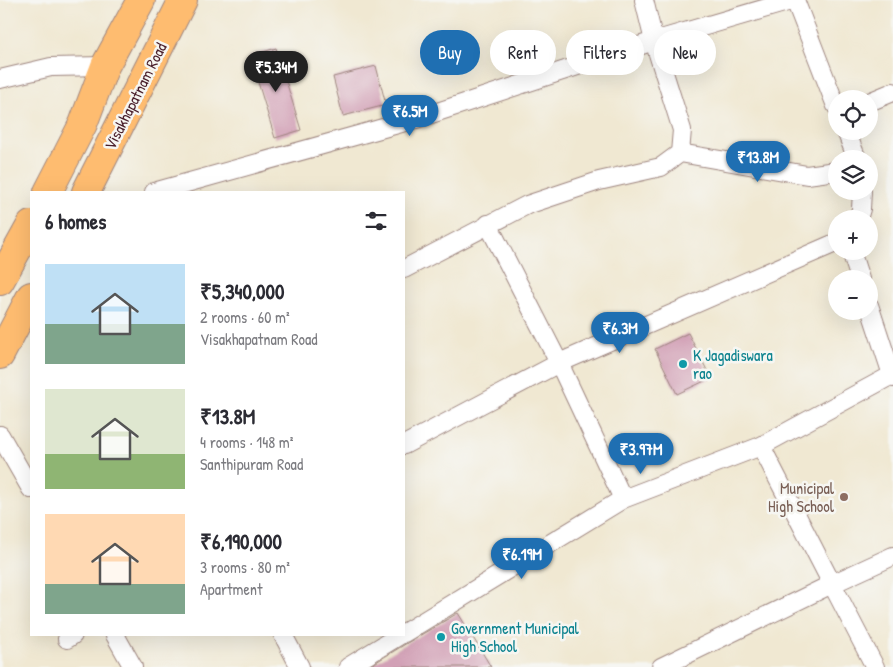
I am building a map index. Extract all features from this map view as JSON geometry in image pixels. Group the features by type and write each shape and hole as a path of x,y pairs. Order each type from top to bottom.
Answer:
{"main road":[{"path":"49,191 83,124 105,66 141,0"},
{"name":"Visakhapatnam Road","path":"87,191 183,0"},
{"path":"0,281 30,227"},
{"path":"0,355 30,298"}],"street":[{"path":"158,191 419,118 654,41 644,0"},
{"path":"692,30 794,0 830,90"},
{"path":"0,79 51,67 105,66"},
{"path":"405,269 527,205 581,187 662,167 680,153 682,130 665,75"},
{"path":"878,98 893,92"},
{"path":"680,153 807,175 828,172"},
{"path":"488,224 559,362 623,499"},
{"path":"405,445 559,362 828,247"},
{"path":"405,632 623,499 761,446 892,377 874,320"},
{"path":"0,435 30,487"},
{"path":"761,446 875,667"},
{"path":"661,667 893,556"},
{"path":"116,636 133,667"},
{"path":"284,636 300,667"},
{"path":"348,667 398,636"}],"building":[{"path":"276,48 301,130 275,138 250,56"},
{"path":"376,66 386,105 343,116 333,77"},
{"name":"K Jagadiswara rao","path":"688,333 711,378 677,394 655,349"},
{"name":"Government Municipal High School","path":"458,613 491,667 368,667 407,643"}],"place":[{"name":"K Jagadiswara rao","path":"683,364"},
{"name":"Municipal High School","path":"844,497"},
{"name":"Government Municipal High School","path":"441,637"}]}
